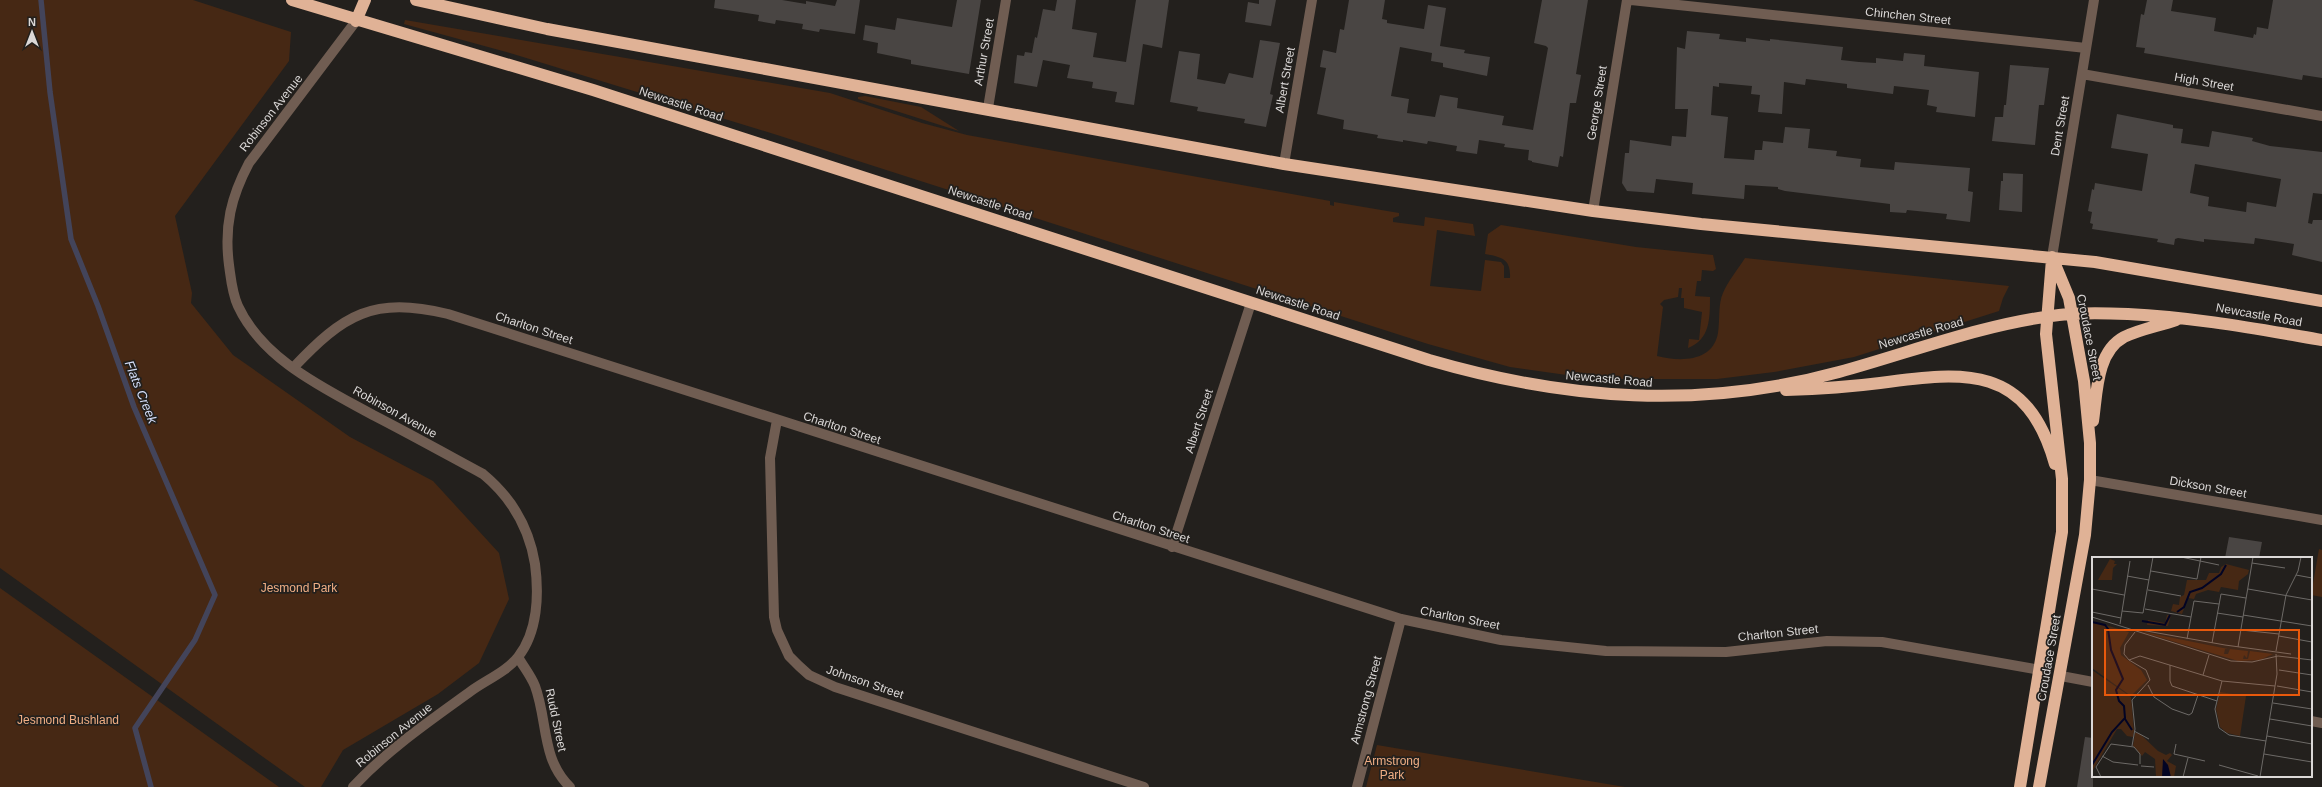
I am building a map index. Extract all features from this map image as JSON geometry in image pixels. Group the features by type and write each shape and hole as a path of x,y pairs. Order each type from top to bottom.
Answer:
{"highway":[{"name":"Newcastle Road","path":"292,0 356,21 593,90 1251,303 1471,372 1536,385 1618,396 1663,397 1721,395 1759,390 1838,372 1989,328 2072,314 2183,318 2322,340"},
{"path":"356,21 365,0"},
{"name":"Newcastle Road","path":"416,0 547,29 988,108 1284,164 1593,211 1803,235 2095,262 2322,301"},
{"name":"Croudace Street","path":"2039,787 2061,676 2085,535 2090,480 2090,443 2086,395 2072,314 2064,284 2052,257"},
{"name":"Croudace Street","path":"2020,787 2062,532 2063,502 2048,350 2047,317 2052,257"},
{"path":"2090,443 2100,372 2113,346 2128,336 2183,318"},
{"path":"1759,390 1813,389 1923,377 1962,376 1989,381 2016,395 2039,423 2053,456 2063,502"}],"street":[{"name":"Arthur Street","path":"988,108 1006,0"},
{"name":"Albert Street","path":"1284,164 1312,0"},
{"name":"George Street","path":"1593,211 1627,0"},
{"name":"Chinchen Street","path":"1631,0 2086,48"},
{"name":"Dent Street","path":"2052,257 2094,0"},
{"name":"Robinson Avenue","path":"353,787 385,757 518,657 534,622 537,600 536,574 527,532 509,499 483,474 320,386 293,368 263,342 238,306 232,285 227,253 231,203 249,163 356,21"},
{"name":"High Street","path":"2082,74 2322,116"},
{"name":"Albert Street","path":"1172,547 1251,303"},
{"name":"Charlton Street","path":"293,368 317,342 346,322 365,312 386,306 406,306 448,314 1401,620 1501,640 1606,651 1726,652 1826,641 1882,642 2040,670"},
{"name":"Johnson Street","path":"777,420 770,458 774,616 782,643 798,666 809,675 834,687 1117,783 1144,787"},
{"name":"Dickson Street","path":"2090,480 2322,520"},
{"name":"Armstrong Street","path":"1357,787 1401,620"},
{"name":"Rudd Street","path":"518,657 535,686 551,760 560,777 570,787"},
{"path":"2061,676 2092,682"},
{"path":"2312,721 2322,723"}],"green space":[{"name":"Jesmond Park","path":"0,0 193,0 291,32 289,61 175,216 192,293 191,303 233,355 350,437 433,481 499,553 509,599 479,663 438,694 343,750 321,787 305,787 0,568"},
{"path":"405,20 830,93 922,123 967,135 1330,201 1330,205 1334,206 1334,202 1399,213 1399,216 1393,218 1393,222 1424,226 1425,217 1473,224 1475,236 1437,230 1430,286 1481,291 1485,260 1501,262 1504,266 1504,278 1510,278 1509,267 1504,260 1496,256 1485,254 1488,234 1501,225 1636,247 1713,255 1716,269 1713,271 1702,270 1701,281 1697,281 1695,296 1710,297 1709,320 1705,334 1701,340 1688,348 1689,339 1699,340 1702,312 1684,308 1684,298 1681,298 1682,288 1679,288 1678,297 1664,300 1660,304 1663,307 1657,356 1666,358 1694,358 1703,355 1710,350 1715,343 1718,333 1721,297 1730,280 1745,258 2009,286 1999,311 1854,357 1774,372 1717,379 1595,379 1510,367 1428,344 774,134 510,53 404,24"},
{"path":"865,96 921,107 959,131 858,99 858,97"},
{"path":"2319,549 2322,550 2322,597 2312,595"},
{"name":"Jesmond Bushland","path":"0,588 279,787 0,787"},
{"name":"Armstrong Park","path":"1377,745 1625,787 1366,787"}],"building":[{"path":"715,0 782,0 806,4 806,1 835,6 837,0 860,0 855,34 820,29 819,32 802,29 803,24 776,20 775,24 758,21 759,15 714,8"},
{"path":"957,0 981,0 969,74 911,64 911,60 877,53 878,43 863,40 865,25 895,30 897,18 952,27"},
{"path":"1057,0 1076,0 1072,29 1097,33 1093,57 1126,62 1136,0 1169,0 1162,48 1143,44 1134,105 1115,102 1117,92 1092,88 1093,82 1067,78 1070,65 1043,60 1037,87 1014,83 1017,55 1024,56 1025,52 1032,53 1035,37 1037,38 1043,9 1055,11"},
{"path":"1259,0 1276,0 1271,26 1245,22 1248,2 1259,4"},
{"path":"1349,0 1385,0 1382,19 1387,20 1387,23 1424,29 1428,5 1446,8 1440,46 1465,50 1464,53 1490,57 1487,76 1443,67 1443,63 1431,61 1432,53 1400,47 1391,96 1409,99 1407,113 1435,117 1440,95 1458,98 1457,108 1504,116 1502,125 1533,130 1548,48 1546,46 1534,43 1542,0 1588,0 1576,74 1581,75 1576,103 1570,103 1563,157 1560,156 1558,167 1532,162 1528,160 1529,150 1504,147 1505,144 1479,140 1477,154 1456,151 1457,146 1428,141 1427,144 1403,140 1403,142 1377,138 1378,135 1343,129 1344,120 1317,114 1326,68 1320,67 1323,50 1336,53 1340,29 1344,30"},
{"path":"2147,0 2173,0 2171,11 2216,18 2214,31 2253,38 2254,34 2256,35 2257,27 2268,29 2273,0 2322,0 2322,78 2303,75 2302,80 2144,53 2145,48 2136,47 2141,14 2144,15"},
{"path":"1687,31 1720,34 1719,39 1746,42 1746,38 1770,41 1770,39 1843,47 1841,60 1859,62 1876,63 1876,58 1903,61 1904,53 1925,55 1924,66 1979,72 1975,117 1936,112 1937,107 1927,105 1929,90 1894,86 1893,94 1847,88 1847,84 1806,79 1805,85 1784,82 1782,114 1758,112 1760,95 1751,94 1752,86 1719,83 1719,87 1713,86 1711,115 1728,117 1724,158 1754,160 1755,150 1762,150 1763,141 1783,143 1785,127 1810,129 1808,148 1837,151 1836,156 1861,159 1860,167 1894,170 1895,162 1970,168 1968,191 1973,192 1970,222 1946,219 1947,214 1907,210 1906,213 1890,212 1890,204 1785,191 1778,189 1778,187 1745,185 1744,199 1692,194 1693,183 1656,179 1654,193 1627,191 1622,183 1625,153 1629,153 1630,140 1671,146 1672,136 1686,137 1688,109 1675,109 1677,47 1685,49"},
{"path":"1260,40 1280,43 1270,94 1273,95 1266,127 1244,123 1245,119 1197,111 1198,107 1170,102 1179,51 1200,54 1197,79 1225,84 1229,73 1253,78"},
{"path":"2010,65 2049,68 2044,105 2039,105 2035,145 1992,141 1995,117 2003,117 2004,105 2006,105"},
{"path":"2117,114 2173,125 2173,128 2183,129 2181,143 2209,147 2212,131 2253,138 2252,141 2270,146 2322,152 2322,194 2313,193 2308,223 2312,224 2313,220 2322,220 2322,262 2292,255 2294,244 2255,238 2254,244 2204,239 2204,242 2178,238 2175,239 2174,245 2157,242 2158,239 2092,229 2093,224 2090,223 2092,212 2088,211 2092,189 2094,190 2095,183 2142,191 2148,154 2111,148","holes":["2195,164 2281,179 2276,207 2247,202 2246,212 2208,206 2209,197 2190,193"]},
{"path":"2003,173 2023,174 2022,212 1999,210"},
{"path":"2229,537 2262,542 2259,557 2225,557"},
{"path":"2085,737 2092,738 2093,787 2077,787"}],"waterway":[{"name":"Flats Creek","path":"41,0 50,92 71,239 98,306 134,407 215,595 195,640 135,728 151,787"}]}
